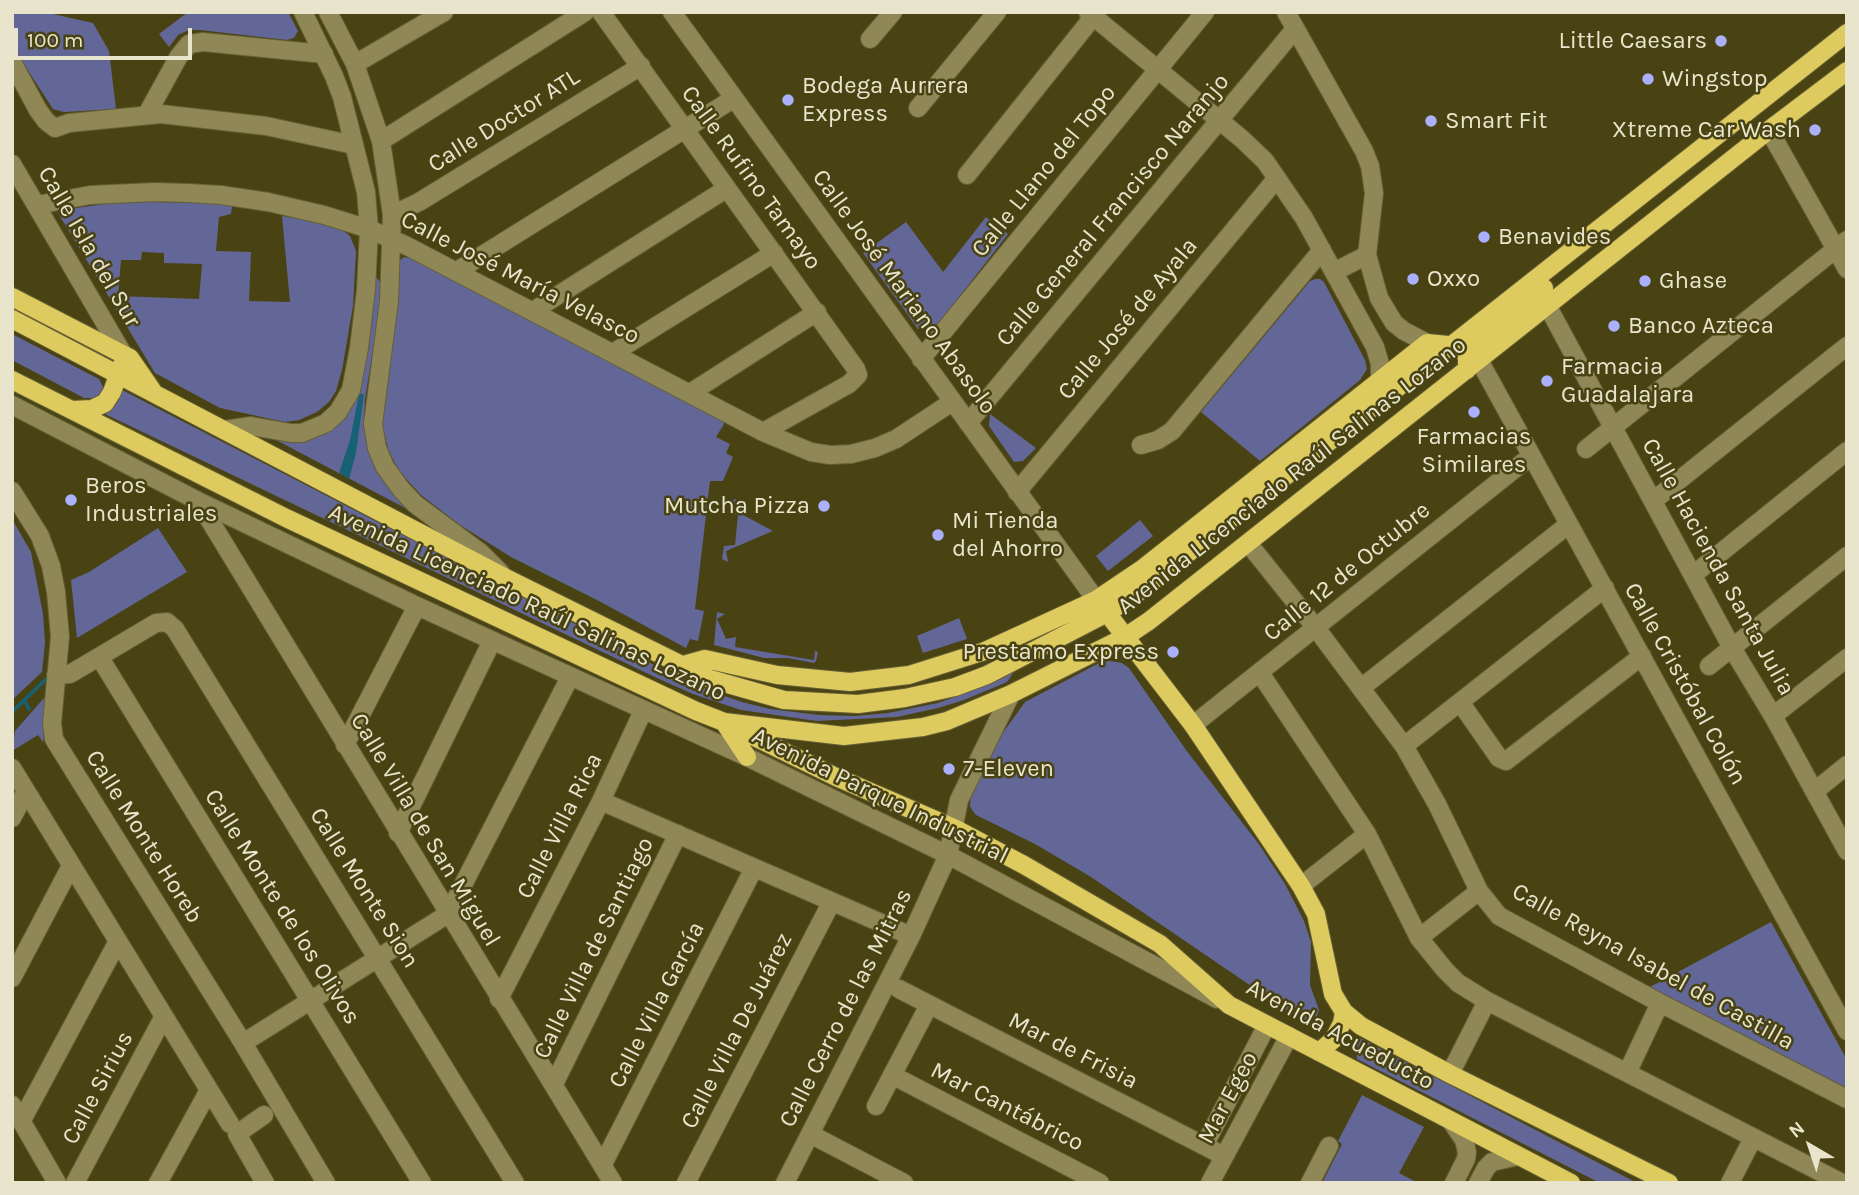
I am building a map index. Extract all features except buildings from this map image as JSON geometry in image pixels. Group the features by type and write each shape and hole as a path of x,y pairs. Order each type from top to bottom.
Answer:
{"main road":[{"path":"680,666 705,659 777,675 850,682 909,675 985,651 1101,606 1162,576 1847,33"},
{"name":"Avenida Licenciado Raúl Salinas Lozano","path":"12,380 286,518 724,722 811,734 844,736 884,733 947,721 1011,694 1125,637 1178,600 1847,71"},
{"path":"1473,365 1478,342 1548,285 1555,275 1556,265"},
{"path":"12,297 130,358 154,393"},
{"name":"Avenida Licenciado Raúl Salinas Lozano","path":"12,319 506,578 680,666 729,686 784,700 823,704 858,704 905,698 955,687 987,676 1069,633"},
{"path":"1011,694 1026,666 1058,648 1069,633 1142,569 1427,343 1453,345 1462,349 1473,365"},
{"path":"72,410 92,409 105,403 120,375 123,355"},
{"name":"Avenida Acueducto","path":"1101,606 1193,725 1301,886 1316,914 1333,994 1343,1012 1361,1026 1450,1074 1669,1183"},
{"path":"724,722 747,757"},
{"name":"Avenida Acueducto","path":"724,722 836,777 954,828 1024,865 1160,944 1229,1005 1571,1183"},
{"path":"1319,1052 1334,1040 1342,1023 1343,1012"},
{"path":"1343,1065 1343,1041 1352,1030 1361,1026"}],"street":[{"path":"223,430 251,426 302,433 326,423 338,412 351,390 366,290 369,229 366,192 342,97 303,12"},
{"path":"328,12 355,64 381,141 392,215 389,301 373,424 377,448 385,467 415,504 481,552 506,578"},
{"path":"355,64 444,12"},
{"path":"381,141 585,12"},
{"name":"Calle Rufino Tamayo","path":"601,12 853,362 858,375 849,384 763,432"},
{"name":"Calle José Mariano Abasolo","path":"672,12 1101,606"},
{"path":"870,39 893,12"},
{"path":"918,108 997,12"},
{"name":"Calle Llano del Topo","path":"921,359 1205,12"},
{"path":"1286,12 1370,166 1374,193 1367,255 1379,298 1394,323 1427,343"},
{"path":"967,175 1093,14 1220,120 1257,153 1277,178 1322,250 1378,355 1380,382"},
{"name":"Calle General Francisco Naranjo","path":"968,423 1295,29"},
{"path":"147,114 183,49 189,44 203,42 324,54"},
{"path":"12,62 38,110 54,127 65,123 147,114 229,120 354,145"},
{"name":"Calle Doctor ATL","path":"392,215 431,195 641,66"},
{"path":"457,271 733,99"},
{"path":"1769,130 1841,244 1847,269"},
{"name":"Calle Isla del Sur","path":"12,164 123,355"},
{"name":"Calle José de Ayala","path":"1017,492 1277,178"},
{"path":"533,311 726,189"},
{"name":"Calle José María Velasco","path":"37,205 61,199 122,193 221,195 286,205 369,229 457,271 763,432 811,452 851,454 875,448 896,439 952,402"},
{"path":"1586,449 1841,244"},
{"path":"1141,445 1158,440 1172,430 1322,250"},
{"path":"613,353 774,253"},
{"path":"1334,272 1367,255"},
{"name":"Calle Hacienda Santa Julia","path":"1548,307 1732,648 1773,716 1847,851"},
{"path":"690,393 817,312"},
{"path":"1653,501 1847,346"},
{"name":"Calle Cristóbal Colón","path":"1473,365 1531,456 1847,1031"},
{"name":"Avenida Parque Industrial","path":"12,405 198,501 417,606 747,757 948,855 1229,1005"},
{"path":"1693,575 1847,451"},
{"name":"Calle 12 de Octubre","path":"1193,725 1531,456"},
{"name":"Calle Monte Horeb","path":"12,491 40,536 51,566 57,600 60,637 52,723 56,743 243,1043 326,1183"},
{"name":"Calle Villa de San Miguel","path":"198,501 613,1183"},
{"path":"1361,688 1569,524"},
{"name":"Calle Reyna Isabel de Castilla","path":"1248,543 1316,628 1404,746 1437,804 1479,891 1505,920 1847,1099"},
{"path":"1709,666 1847,556"},
{"path":"1404,746 1605,588"},
{"path":"345,745 417,606"},
{"name":"Calle Monte Sion","path":"100,658 156,623 167,622 176,629 515,1183"},
{"path":"398,832 492,640"},
{"path":"1460,702 1499,758 1506,761 1642,656"},
{"path":"57,675 71,674 100,658"},
{"name":"Calle Monte de los Olivos","path":"100,658 422,1183"},
{"path":"1773,716 1847,658"},
{"path":"1260,673 1367,834 1419,938 1458,982 1487,1001 1842,1183"},
{"path":"243,1043 448,914 570,677"},
{"name":"Calle Cerro de las Mitras","path":"785,1183 911,936 948,855 958,800 1011,694"},
{"name":"Calle Villa Rica","path":"499,999 601,801 643,711"},
{"path":"1815,791 1847,765"},
{"path":"12,768 230,1124"},
{"path":"12,818 26,791"},
{"path":"601,801 911,936"},
{"name":"Calle Villa de Santiago","path":"554,1084 678,834"},
{"path":"1301,886 1367,834"},
{"path":"12,978 71,866"},
{"name":"Calle Villa García","path":"603,1164 754,868"},
{"path":"1419,938 1479,891"},
{"name":"Calle Villa De Juárez","path":"686,1183 831,902"},
{"path":"57,1183 17,1112 118,941"},
{"name":"Mar de Frisia","path":"899,989 1224,1156"},
{"path":"1450,1074 1487,1001"},
{"path":"1628,1071 1660,1003"},
{"path":"876,1106 929,1004"},
{"name":"Calle Sirius","path":"75,1183 164,1016"},
{"name":"Mar Egeo","path":"1204,1146 1267,1025"},
{"name":"Mar Egeo","path":"1210,1183 1289,1036"},
{"name":"Mar Cantábrico","path":"892,1075 1100,1183"},
{"path":"158,1183 209,1090"},
{"path":"264,1115 237,1134 265,1183"},
{"path":"1451,1121 1467,1148 1466,1158 1456,1178 1478,1183 1492,1162 1518,1156"},
{"path":"810,1134 904,1183"},
{"path":"1730,1183 1753,1138"},
{"path":"1310,1183 1329,1146"},
{"path":"246,1183 255,1166"}],"shaded area":[{"path":"12,12 44,12 93,23 109,51 116,109 64,112 53,109 12,46"},
{"path":"188,12 288,12 298,31 294,38 287,40 189,30 178,35 169,47 159,34"},
{"path":"110,203 213,203 232,206 231,214 219,217 216,251 251,252 249,301 290,302 282,216 314,221 342,230 350,236 356,251 353,306 342,370 336,391 329,402 317,412 299,420 285,422 220,408 155,373 58,213","holes":["142,252 164,253 164,263 202,264 199,299 118,296 121,260 141,260"]},
{"path":"986,217 1008,234 939,323 927,329 918,329 863,253 906,222 943,272"},
{"path":"404,257 414,259 722,418 724,424 716,437 730,444 726,453 733,457 723,481 710,481 695,609 704,611 698,641 690,639 686,648 511,557 460,525 421,495 398,470 388,449 381,420 399,261"},
{"path":"376,277 381,283 379,312 365,399 364,422 368,446 379,473 407,509 276,440 337,422"},
{"path":"1315,279 1324,282 1365,360 1367,369 1360,380 1260,461 1201,412 1310,281"},
{"path":"12,334 99,379 103,387 101,395 84,398 12,360"},
{"path":"122,390 656,666 742,702 770,709 819,715 888,713 938,703 979,688 1015,670 1007,682 964,700 897,717 817,721 741,710 659,679 105,414 117,403"},
{"path":"359,394 364,394 356,453 349,479 339,473 350,440"},
{"path":"990,414 1036,448 1023,461 1014,462 989,426"},
{"path":"735,499 738,501 734,510 773,531 726,551 728,562 722,559 724,546 735,545 738,515 729,512 730,502"},
{"path":"12,519 31,552 43,614 45,643 42,672 12,700"},
{"path":"1140,520 1153,536 1108,571 1096,556"},
{"path":"158,528 187,572 77,638 71,580 89,572"},
{"path":"717,612 725,614 717,619 726,639 736,637 735,647 814,660 815,651 818,652 816,661 814,663 788,658 764,658 714,645"},
{"path":"959,618 967,639 923,653 917,636"},
{"path":"1105,660 1122,663 1129,668 1186,750 1258,843 1285,884 1304,921 1311,942 1310,985 1319,1010 1314,1025 1282,1007 1091,877 1035,844 976,815 972,810 971,796 1002,734 1025,702"},
{"path":"51,690 43,742 38,735 12,751 15,731"},
{"path":"1771,922 1847,1060 1847,1088 1650,987"},
{"path":"1356,1036 1637,1183 1600,1183 1357,1059"},
{"path":"1362,1095 1424,1127 1399,1173 1418,1183 1322,1183 1342,1144 1338,1141"}],"waterway":[{"path":"12,712 47,678"},
{"path":"24,700 29,709"}],"place":[{"name":"Little Caesars","path":"1721,41"},
{"name":"Wingstop","path":"1648,79"},
{"name":"Bodega Aurrera Express","path":"788,100"},
{"name":"Smart Fit","path":"1431,121"},
{"name":"Xtreme Car Wash","path":"1815,130"},
{"name":"Benavides","path":"1484,237"},
{"name":"Oxxo","path":"1413,279"},
{"name":"Ghase","path":"1645,281"},
{"name":"Banco Azteca","path":"1614,326"},
{"name":"Farmacia Guadalajara","path":"1547,381"},
{"name":"Farmacias Similares","path":"1474,412"},
{"name":"Beros Industriales","path":"71,500"},
{"name":"Mutcha Pizza","path":"824,506"},
{"name":"Mi Tienda del Ahorro","path":"938,535"},
{"name":"Prestamo Express","path":"1173,652"},
{"name":"7-Eleven","path":"949,769"}]}
